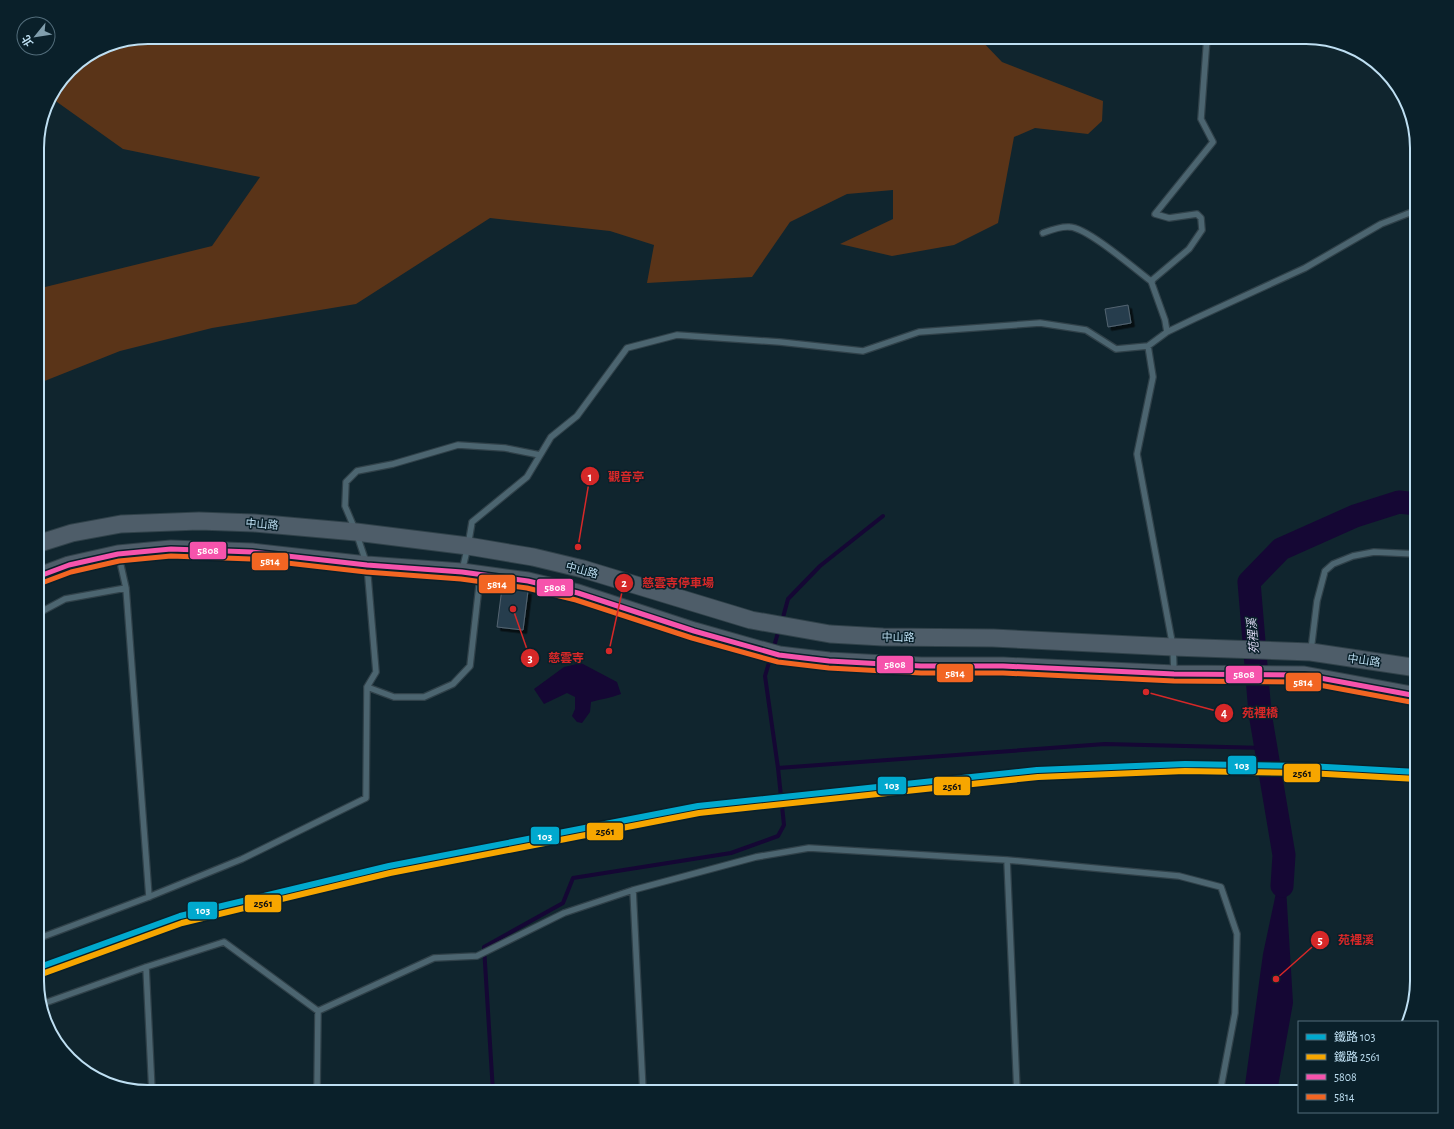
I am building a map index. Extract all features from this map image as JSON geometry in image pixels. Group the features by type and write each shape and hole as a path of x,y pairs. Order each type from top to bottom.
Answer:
{"main road":[{"name":"中山路","path":"44,542 72,533 121,524 199,520 254,523 356,532 468,546 533,557 583,569 751,620 830,634 884,637 993,638 1311,652 1410,667"},
{"path":"44,574 69,565 118,554 171,550 252,552 366,565 462,572 528,581 578,593 670,623 779,655 829,661 921,666 1003,666 1174,674 1304,675 1410,695"},
{"path":"578,593 583,569"}],"lane":[{"path":"1152,282 1151,281 1189,249 1202,230 1201,218 1197,214 1169,218 1155,214 1213,142 1201,119 1206,44"},
{"path":"462,572 472,522 527,477 551,437 577,416 627,348 677,335 780,342 863,351 919,332 1040,323 1086,330 1116,349 1148,346 1167,332 1194,318 1305,268 1381,224 1410,213"},
{"path":"1042,234 1054,229 1070,227 1088,235 1116,253 1152,282 1165,320 1167,332"},
{"path":"1148,346 1153,377 1137,454 1173,647 1174,674"},
{"path":"44,937 148,897 242,858 366,798 367,687 376,672 366,565 356,532 345,506 346,482 357,470 393,464 458,445 505,448 540,455"},
{"path":"1311,652 1317,601 1325,571 1333,564 1353,556 1374,552 1410,554"},
{"path":"118,554 126,588 148,897"},
{"path":"367,687 394,697 424,696 453,684 470,666 481,574"},
{"path":"44,610 65,599 126,588"},
{"path":"318,1010 434,958 477,956 564,913 633,890 756,857 809,848 1008,860 1179,876 1221,887 1237,934 1235,1013 1221,1085"},
{"path":"1008,860 1017,1085"},
{"path":"633,890 643,1085"},
{"path":"47,1002 146,967 224,942 318,1010"},
{"path":"146,967 152,1085"},
{"path":"317,1085 318,1010"}],"shaded area":[{"path":"148,44 985,44 1002,62 1103,101 1102,121 1088,134 1035,128 1014,137 998,223 954,245 892,256 840,244 893,219 893,190 847,194 790,222 752,277 647,283 654,245 610,231 490,218 356,304 212,328 120,351 44,381 44,287 212,246 260,177 123,149 56,101 74,74 96,58 108,52 128,46"},
{"path":"581,663 617,682 621,694 591,702 590,712 582,723 577,722 572,716 575,709 575,697 567,693 544,704 534,689 564,667"},
{"path":"1284,855 1293,1003 1278,1085 1245,1085 1263,954"}],"building":[{"path":"1128,305 1131,323 1108,327 1105,309"},
{"path":"502,588 528,591 523,630 497,627"}],"waterway":[{"name":"苑裡溪","path":"1282,886 1284,855 1260,713 1249,582 1281,549 1355,516 1399,502 1410,503"},
{"path":"782,621 788,599 820,566 883,516"},
{"path":"773,650 779,629"},
{"path":"771,656 765,676 778,768 1105,744 1266,748"},
{"path":"493,1085 484,947 563,903 573,878 731,853 778,836 784,825 778,768"}],"rail line":[{"name":"103","path":"44,965 180,916 389,866 698,806 1037,770 1185,764 1308,766 1410,772"},
{"name":"2561","path":"44,973 182,923 390,873 699,813 1038,777 1185,771 1308,773 1410,779"}],"transit line":[{"name":"5808","path":"44,574 69,565 118,554 171,549 252,552 367,565 462,572 528,581 578,593 694,631 779,655 829,661 921,666 1003,666 1174,674 1304,675 1410,695"},
{"name":"5814","path":"44,582 71,572 119,561 171,556 251,559 366,572 461,579 527,588 576,600 692,638 778,662 829,668 921,673 1003,673 1174,681 1303,682 1410,702"}],"place":[{"name":"觀音亭","path":"578,547"},
{"name":"慈雲寺","path":"513,609"},
{"name":"慈雲寺停車場","path":"609,651"},
{"name":"苑裡橋","path":"1146,692"},
{"name":"苑裡溪","path":"1276,979"}]}
